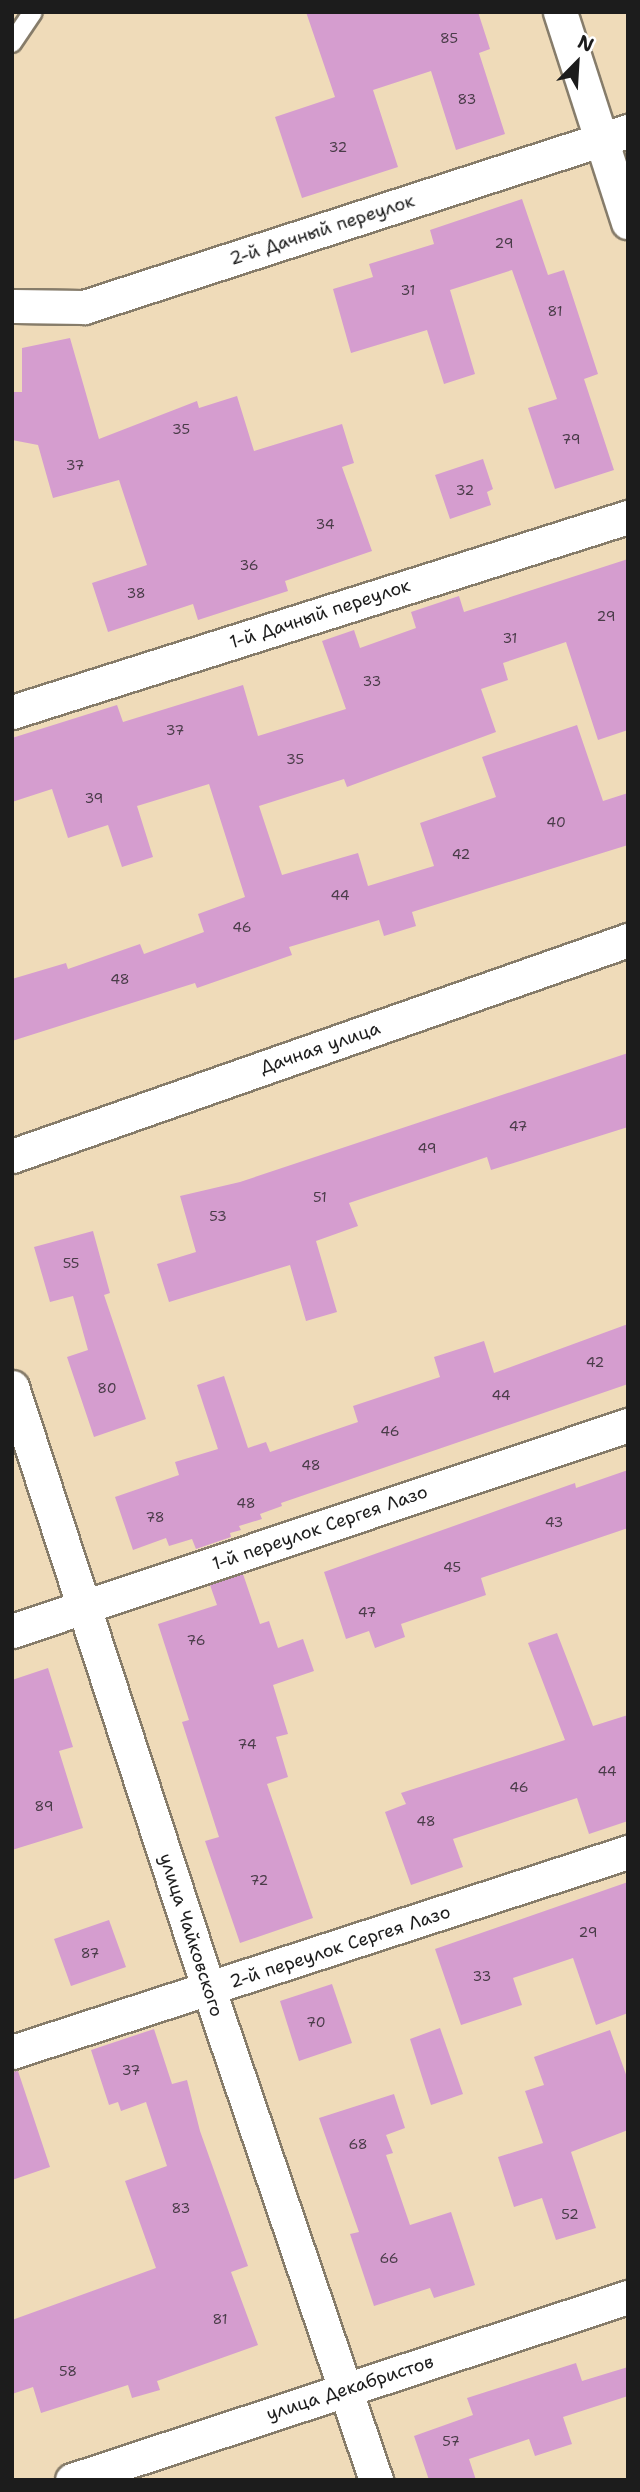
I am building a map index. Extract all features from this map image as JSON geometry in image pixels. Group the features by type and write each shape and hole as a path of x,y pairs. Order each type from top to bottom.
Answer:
{"street":[{"path":"560,12 614,136 628,222"},
{"name":"2-й Дачный переулок","path":"12,306 83,307 614,136"},
{"name":"1-й Дачный переулок","path":"12,712 628,517"},
{"name":"Дачная улица","path":"12,1156 628,940"},
{"name":"улица Чайковского","path":"12,1387 209,1990 376,2480"},
{"name":"1-й переулок Сергея Лазо","path":"12,1631 628,1425"},
{"name":"2-й переулок Сергея Лазо","path":"12,2052 628,1852"},
{"name":"улица Декабристов","path":"72,2480 628,2297"}],"lane":[{"path":"12,43 33,12"}],"building":[{"path":"306,12 478,12 490,49 479,53 505,134 456,150 431,71 373,90 398,167 302,198 275,117 335,97"},
{"path":"522,199 548,275 564,270 598,374 584,379 614,470 555,489 528,408 557,399 512,270 450,290 475,374 444,384 427,330 351,353 333,289 373,277 369,264 434,244 430,230"},
{"path":"70,338 99,439 197,401 199,408 237,396 254,451 342,424 354,463 342,467 372,551 285,581 288,591 198,620 193,604 108,632 92,583 147,565 119,480 53,498 38,445 12,440 12,392 22,392 22,348"},
{"path":"483,459 493,489 487,492 491,505 450,519 435,475"},
{"path":"628,559 628,730 598,740 566,642 503,663 508,680 481,689 496,732 347,787 344,779 259,806 282,875 358,853 368,886 434,866 420,823 496,797 482,757 577,725 603,801 628,793 628,845 412,912 416,926 384,936 379,920 289,947 292,955 197,988 195,983 12,1041 12,979 66,963 68,969 140,944 144,954 204,932 198,914 245,897 209,784 137,806 153,857 122,867 108,825 68,838 52,789 12,802 12,738 117,705 123,722 243,685 258,736 346,709 322,641 354,630 360,648 416,628 411,612 459,596 464,612"},
{"path":"628,1053 628,1127 491,1170 487,1157 349,1203 358,1226 316,1241 337,1312 306,1321 290,1265 169,1302 157,1264 196,1252 180,1196 240,1182"},
{"path":"93,1231 110,1293 104,1295 146,1419 94,1437 67,1357 88,1350 73,1296 50,1302 34,1247"},
{"path":"628,1324 628,1384 281,1503 282,1506 260,1514 262,1519 239,1526 241,1530 230,1533 231,1537 196,1549 192,1539 169,1546 166,1538 133,1550 115,1497 179,1475 175,1462 218,1449 197,1385 224,1376 248,1448 266,1442 270,1452 358,1422 353,1406 440,1377 434,1357 484,1341 494,1373"},
{"path":"628,1470 628,1528 481,1578 486,1595 401,1624 405,1637 375,1648 369,1631 346,1639 324,1572 575,1483 576,1488"},
{"path":"243,1574 260,1624 269,1621 278,1648 303,1639 314,1671 273,1685 288,1734 276,1737 288,1777 267,1784 313,1918 240,1943 205,1841 219,1837 182,1722 189,1720 158,1624 217,1605 210,1585"},
{"path":"557,1633 593,1726 628,1715 628,1821 589,1834 577,1798 453,1839 463,1867 411,1885 385,1812 406,1804 401,1793 565,1740 528,1643"},
{"path":"48,1668 73,1747 59,1751 83,1828 12,1850 12,1680"},
{"path":"628,1882 628,2013 596,2025 573,1958 513,1978 522,2005 461,2025 435,1949"},
{"path":"109,1920 126,1967 71,1986 54,1939"},
{"path":"332,1984 352,2043 299,2061 280,2001"},
{"path":"440,2028 463,2094 431,2105 410,2039"},
{"path":"154,2029 172,2084 187,2080 200,2131 248,2266 231,2272 258,2345 157,2381 160,2390 132,2398 128,2385 41,2413 33,2387 12,2394 12,2320 156,2268 125,2181 167,2166 146,2102 121,2111 118,2102 109,2105 91,2050"},
{"path":"610,2030 628,2080 628,2130 571,2152 596,2228 556,2240 542,2198 514,2207 498,2157 543,2143 525,2091 544,2085 534,2057"},
{"path":"18,2071 50,2167 12,2180 12,2072"},
{"path":"394,2094 405,2128 386,2135 393,2153 386,2155 410,2225 451,2212 475,2285 434,2298 430,2288 374,2306 350,2234 359,2232 319,2118"},
{"path":"576,2363 582,2381 628,2367 628,2396 563,2417 572,2444 535,2456 529,2439 469,2459 476,2480 429,2480 414,2436 473,2415 467,2398"}]}
